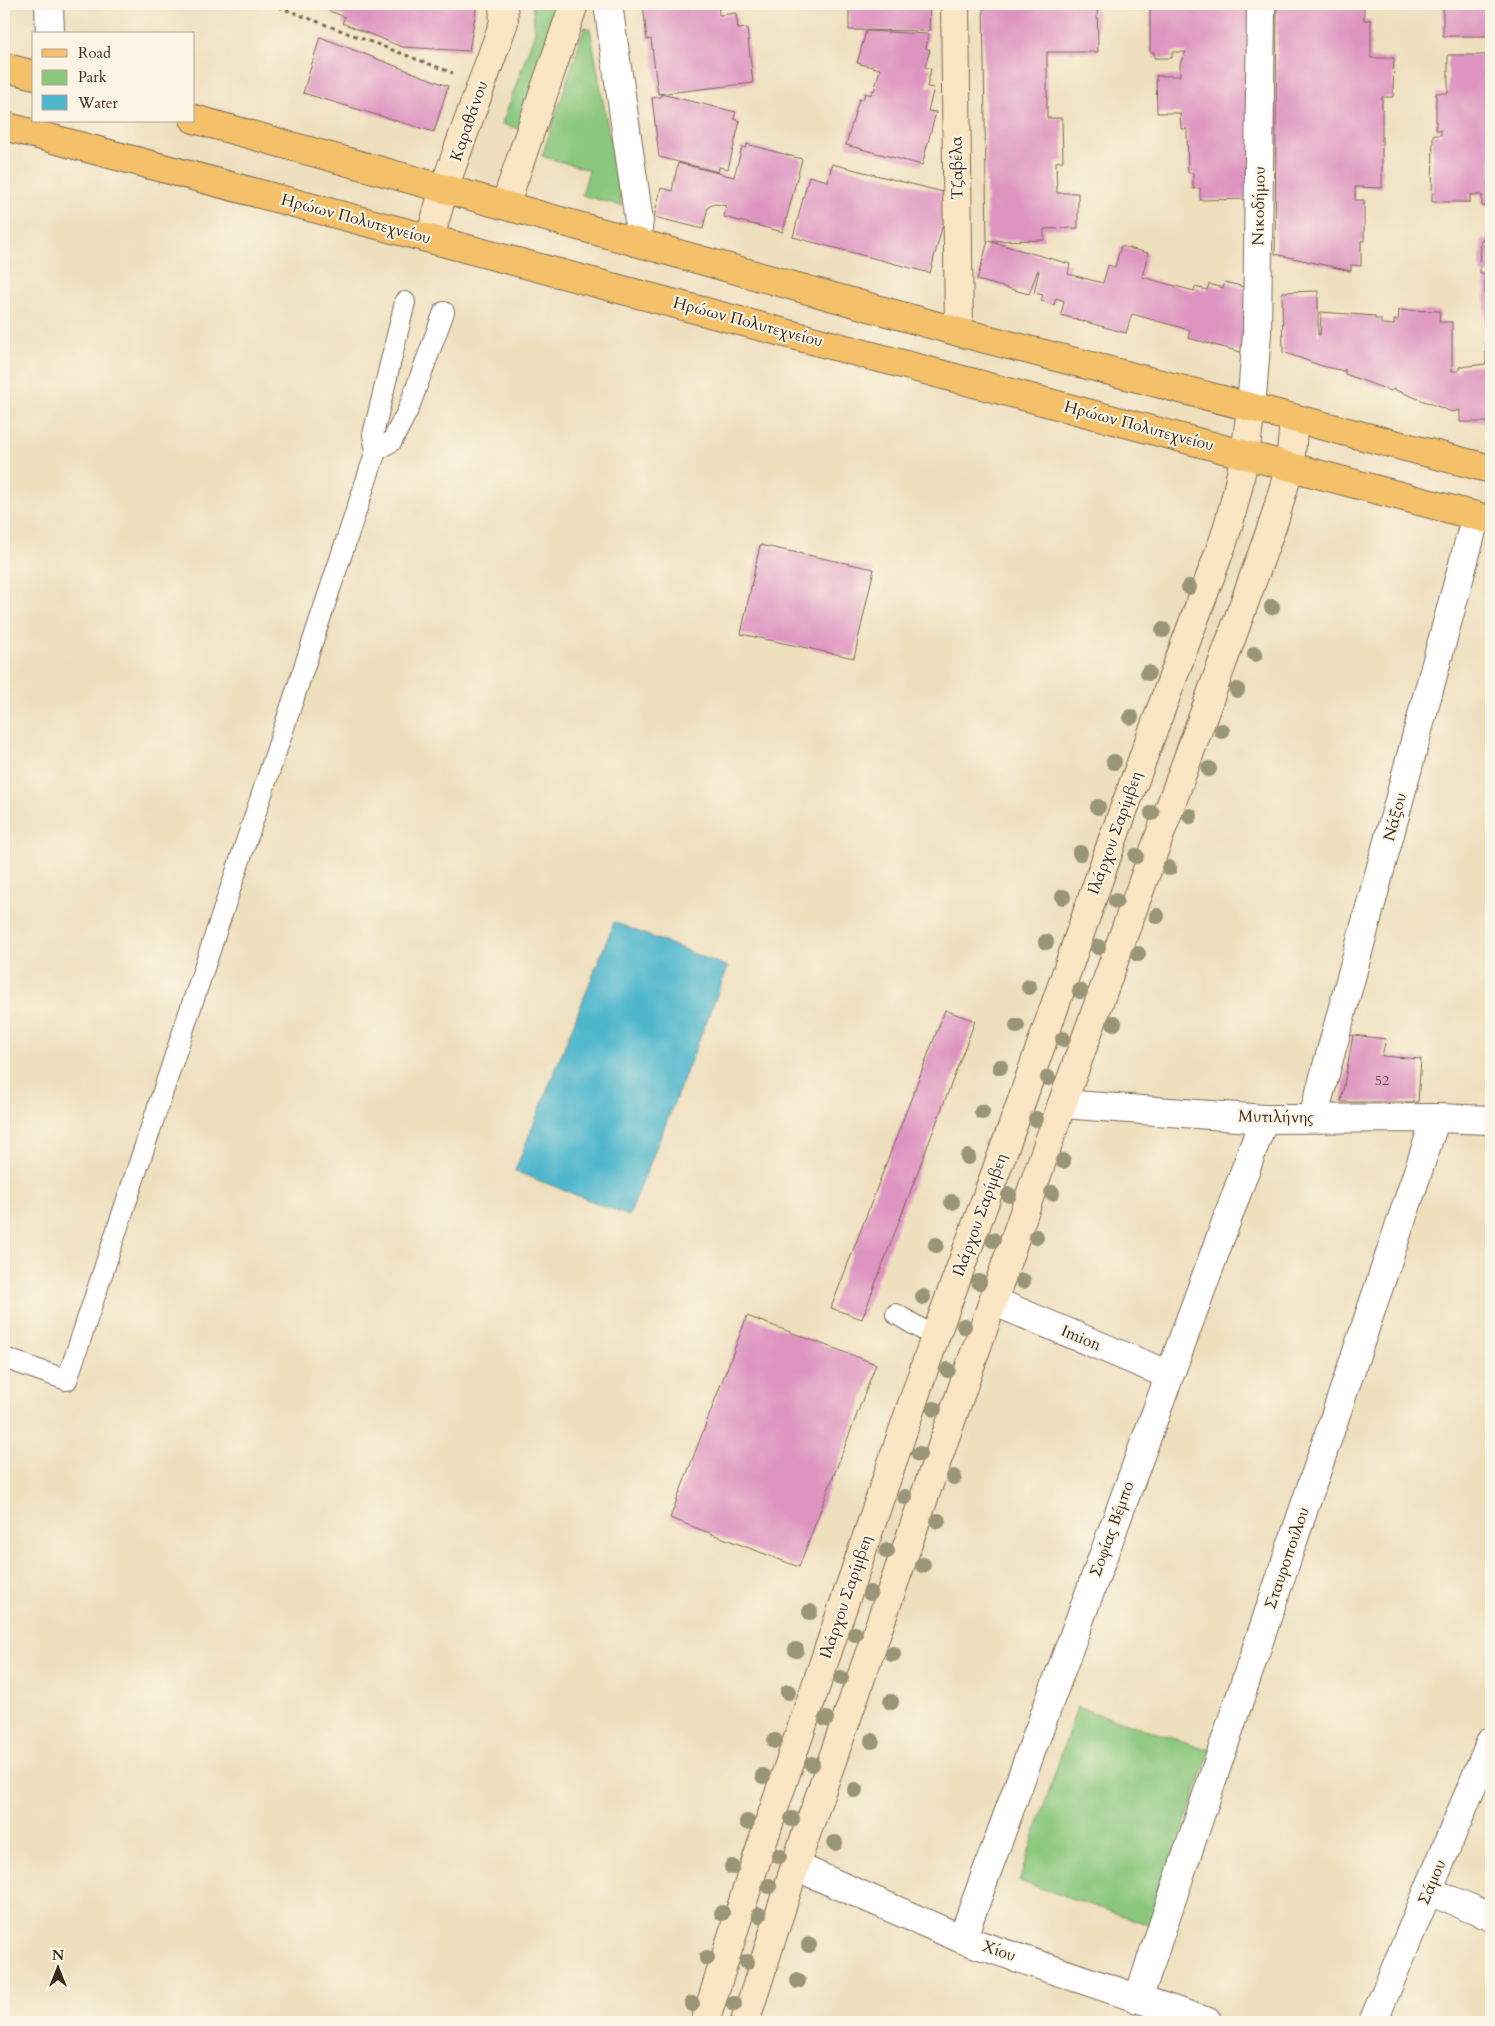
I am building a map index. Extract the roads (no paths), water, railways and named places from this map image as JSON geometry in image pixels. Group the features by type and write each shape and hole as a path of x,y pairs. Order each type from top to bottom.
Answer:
{"main road":[{"name":"Καραθάνου","path":"430,238 444,188 504,22 503,4"},
{"path":"505,205 574,4"},
{"name":"Τζαβέλα","path":"956,4 959,332"},
{"path":"4,67 32,74"},
{"path":"195,119 959,332 1491,469"},
{"name":"Ηρώων Πολυτεχνείου","path":"4,126 1484,518"},
{"name":"Ιλάρχου Σαρίμβεη","path":"705,2022 755,1864 935,1337 1017,1114 1114,836 1236,504 1246,455 1251,408"},
{"path":"745,2022 795,1866 1062,1104 1274,521 1290,466 1294,419"}],"street":[{"path":"50,4 50,32"},
{"path":"608,4 639,221 636,242"},
{"name":"Νικοδήμου","path":"1251,408 1257,332 1262,4"},
{"name":"Νάξου","path":"1313,1118 1484,518"},
{"name":"Μυτιλήνης","path":"1062,1104 1264,1119 1436,1118 1491,1120"},
{"name":"Σταυροπούλου","path":"1138,1999 1436,1118"},
{"name":"Σοφίας Βέμπο","path":"962,1938 1264,1119"},
{"name":"Imion","path":"993,1301 1169,1375"},
{"name":"Σάμου","path":"1373,2022 1491,1742"},
{"name":"Χίου","path":"795,1866 962,1938 1208,2022"},
{"path":"1428,1891 1491,1917"}],"lane":[{"path":"4,1358 67,1380 376,451 373,435 405,302"},
{"path":"376,451 392,442 408,410 444,312"},
{"path":"896,1314 935,1337"}],"water":[{"path":"614,922 728,967 629,1216 515,1171"}]}
